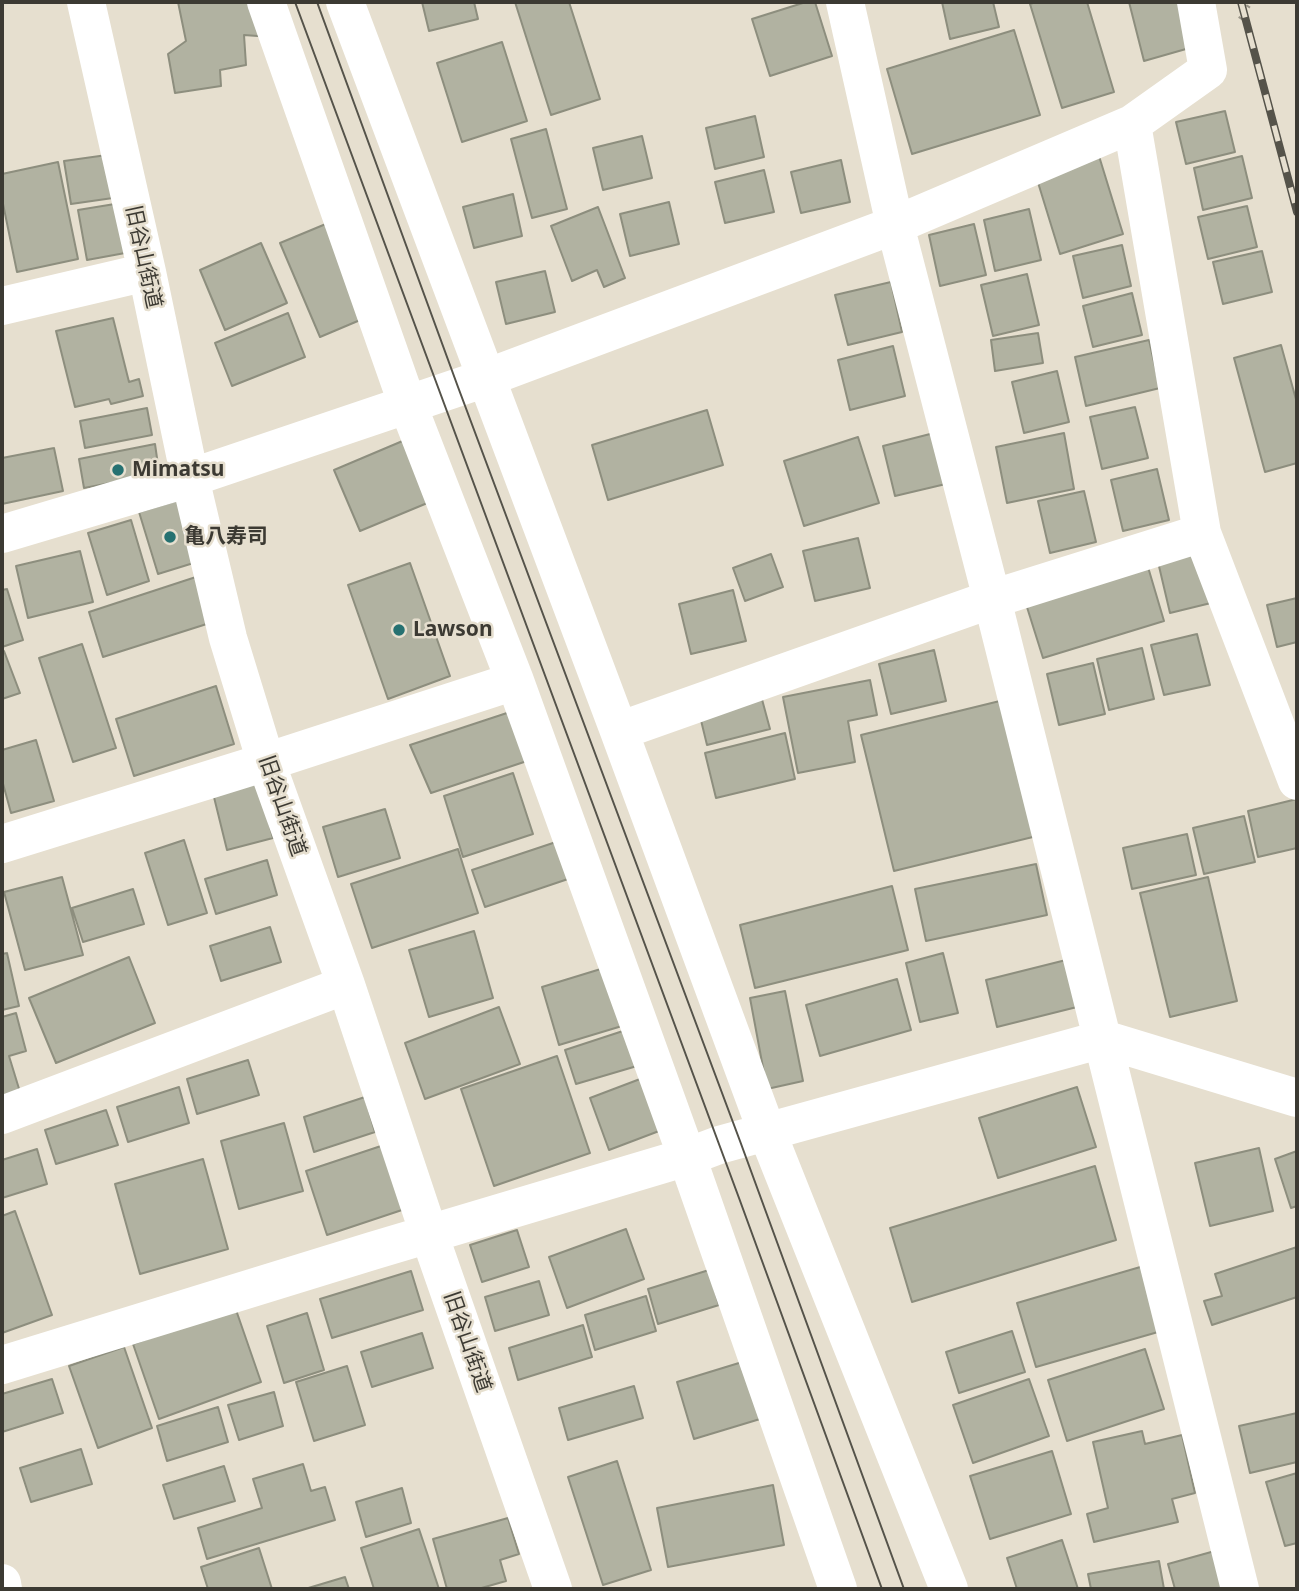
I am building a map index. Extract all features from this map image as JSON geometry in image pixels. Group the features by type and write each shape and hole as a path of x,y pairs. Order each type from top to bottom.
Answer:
{"street":[{"name":"旧谷山街道","path":"86,2 190,478 228,638 266,762 346,985 429,1234 553,1589"},
{"path":"266,2 407,403 515,681 687,1157 838,1589"},
{"path":"345,2 767,1132 949,1589"},
{"path":"845,2 895,225 992,599 1240,1589"},
{"path":"2,534 190,478 486,377 895,225 1132,124 1208,70 1196,2"},
{"path":"1132,124 1202,533 1297,781"},
{"path":"2,306 147,272"},
{"path":"619,731 992,599 1202,533"},
{"path":"2,844 515,681"},
{"path":"2,1115 346,985"},
{"path":"2,1365 719,1145 1103,1039 1297,1098"},
{"path":"2,1584 3,1589"}],"building":[{"path":"178,2 256,2 271,37 244,35 246,65 220,70 221,86 175,93 168,54 186,41"},
{"path":"422,2 474,2 478,19 429,31"},
{"path":"515,2 569,2 600,99 551,115"},
{"path":"806,2 815,2 832,56 770,76 752,19"},
{"path":"942,2 993,2 999,27 950,39"},
{"path":"1087,2 1114,92 1062,108 1030,4"},
{"path":"1129,2 1181,2 1193,47 1144,61"},
{"path":"1014,30 1040,115 912,154 887,69"},
{"path":"502,42 527,121 462,142 437,63"},
{"path":"1225,111 1235,152 1186,164 1176,122"},
{"path":"755,116 764,157 715,169 706,128"},
{"path":"546,129 567,209 532,218 511,139"},
{"path":"642,136 652,178 603,190 593,148"},
{"path":"114,154 120,197 71,204 64,161"},
{"path":"1099,156 1123,234 1060,254 1036,176"},
{"path":"1242,156 1252,198 1203,210 1194,168"},
{"path":"841,160 850,202 801,213 791,172"},
{"path":"58,162 78,259 17,272 2,199 2,174"},
{"path":"764,170 774,212 725,223 715,182"},
{"path":"513,194 522,236 474,248 463,207"},
{"path":"127,202 136,251 87,260 78,210"},
{"path":"669,202 679,244 630,256 620,214"},
{"path":"1247,206 1257,247 1208,259 1198,217"},
{"path":"598,207 625,278 604,287 597,270 572,281 551,226"},
{"path":"1029,209 1041,260 995,271 984,220"},
{"path":"333,221 372,315 320,337 280,243"},
{"path":"974,224 986,275 940,286 929,235"},
{"path":"261,243 287,303 225,330 200,270"},
{"path":"1122,245 1131,286 1083,298 1073,256"},
{"path":"1262,251 1272,292 1223,304 1213,262"},
{"path":"545,271 555,312 506,324 496,282"},
{"path":"1027,274 1039,325 993,336 981,285"},
{"path":"891,282 902,332 848,345 835,295"},
{"path":"1132,293 1142,335 1093,347 1083,306"},
{"path":"288,313 305,357 232,386 215,343"},
{"path":"113,318 129,382 139,379 143,396 111,404 109,399 75,407 56,331"},
{"path":"1038,333 1043,363 995,371 991,340"},
{"path":"1149,340 1160,388 1086,406 1075,357"},
{"path":"1281,345 1297,403 1297,463 1265,472 1234,358"},
{"path":"893,346 905,396 850,410 838,360"},
{"path":"1057,371 1069,422 1024,433 1012,382"},
{"path":"1135,407 1148,458 1102,469 1090,417"},
{"path":"147,408 152,435 85,448 80,421"},
{"path":"707,410 723,465 608,500 592,445"},
{"path":"938,432 950,483 895,496 883,446"},
{"path":"1064,433 1074,489 1007,503 996,447"},
{"path":"412,437 437,499 360,531 334,470"},
{"path":"858,437 879,503 804,526 784,461"},
{"name":"Mimatsu","path":"155,444 158,465 153,475 84,488 79,459"},
{"path":"54,448 63,491 2,504 2,458"},
{"path":"1157,469 1169,520 1123,531 1111,480"},
{"path":"1084,491 1096,542 1050,553 1038,501"},
{"name":"亀八寿司","path":"182,499 200,561 158,574 139,512"},
{"path":"131,520 149,581 107,595 88,533"},
{"path":"858,538 870,588 815,601 803,551"},
{"path":"1203,550 1215,602 1170,613 1158,562"},
{"path":"80,551 93,602 28,618 16,566"},
{"path":"771,554 783,587 745,601 733,568"},
{"name":"Lawson","path":"410,563 450,676 388,699 348,585"},
{"path":"1148,567 1164,621 1043,658 1026,604"},
{"path":"199,576 213,622 103,657 89,612"},
{"path":"7,589 23,640 2,647 2,590"},
{"path":"733,590 746,641 691,654 679,604"},
{"path":"1297,598 1297,642 1277,647 1267,605"},
{"path":"1197,634 1210,685 1164,695 1151,645"},
{"path":"82,644 116,748 73,762 39,658"},
{"path":"1142,648 1154,699 1109,710 1097,659"},
{"path":"934,650 946,701 891,714 879,664"},
{"path":"2,651 20,693 2,699"},
{"path":"1093,663 1105,714 1059,725 1047,674"},
{"path":"870,680 877,715 848,721 855,762 798,773 783,697"},
{"path":"216,686 234,744 134,776 116,719"},
{"path":"760,692 770,729 707,745 698,708"},
{"path":"1008,699 1041,835 894,871 861,735"},
{"path":"513,711 530,760 431,793 410,745"},
{"path":"785,733 795,779 716,798 705,753"},
{"path":"36,740 54,801 11,813 2,780 2,750"},
{"path":"256,773 273,838 227,850 211,785"},
{"path":"513,773 533,834 463,857 444,796"},
{"path":"1297,799 1297,848 1258,857 1248,811"},
{"path":"385,809 400,858 338,877 323,827"},
{"path":"1244,816 1255,862 1204,874 1193,828"},
{"path":"1187,834 1196,875 1132,889 1123,848"},
{"path":"184,840 207,913 168,925 145,853"},
{"path":"559,841 571,878 485,907 472,870"},
{"path":"458,849 478,913 372,948 351,884"},
{"path":"267,860 277,895 216,914 205,879"},
{"path":"1036,864 1047,915 926,941 915,889"},
{"path":"62,877 83,955 25,970 4,892"},
{"path":"1208,877 1237,1001 1170,1017 1140,893"},
{"path":"892,886 908,950 755,988 740,925"},
{"path":"133,889 144,924 83,942 72,908"},
{"path":"270,927 281,962 221,981 210,946"},
{"path":"474,931 493,998 429,1017 409,950"},
{"path":"7,953 19,1006 2,1010 2,954"},
{"path":"943,953 958,1013 920,1022 906,963"},
{"path":"129,957 155,1023 56,1063 29,998"},
{"path":"1066,960 1077,1007 997,1027 986,980"},
{"path":"604,968 622,1026 559,1045 542,987"},
{"path":"897,979 911,1030 820,1056 806,1005"},
{"path":"785,991 803,1081 767,1089 750,998"},
{"path":"499,1007 520,1064 425,1099 405,1043"},
{"path":"16,1013 26,1051 9,1056 20,1092 2,1097 2,1017"},
{"path":"626,1030 637,1066 576,1084 565,1050"},
{"path":"557,1056 590,1153 494,1186 461,1089"},
{"path":"248,1060 259,1095 197,1114 187,1079"},
{"path":"648,1076 667,1128 609,1150 590,1098"},
{"path":"179,1087 189,1123 128,1142 117,1107"},
{"path":"1077,1087 1096,1147 998,1178 979,1118"},
{"path":"365,1097 375,1132 314,1152 304,1117"},
{"path":"106,1110 118,1145 56,1164 45,1130"},
{"path":"284,1123 303,1191 239,1209 221,1141"},
{"path":"387,1144 408,1208 327,1235 306,1171"},
{"path":"1259,1148 1273,1211 1210,1226 1195,1163"},
{"path":"37,1149 47,1184 2,1198 2,1160"},
{"path":"1297,1151 1297,1206 1291,1208 1275,1159"},
{"path":"203,1159 228,1249 140,1274 115,1184"},
{"path":"1095,1166 1116,1240 912,1302 890,1228"},
{"path":"15,1211 52,1315 2,1333 2,1216"},
{"path":"626,1229 644,1279 567,1308 549,1257"},
{"path":"517,1230 529,1267 482,1282 470,1245"},
{"path":"1297,1247 1297,1297 1212,1325 1204,1301 1222,1296 1215,1274"},
{"path":"1154,1263 1172,1328 1036,1367 1017,1303"},
{"path":"709,1270 719,1305 658,1324 648,1289"},
{"path":"411,1271 423,1310 332,1338 320,1299"},
{"path":"539,1281 549,1315 495,1331 485,1297"},
{"path":"646,1296 656,1331 595,1350 585,1315"},
{"path":"235,1307 261,1382 159,1419 133,1344"},
{"path":"307,1313 324,1370 284,1383 267,1326"},
{"path":"583,1325 592,1357 518,1380 509,1348"},
{"path":"1012,1331 1025,1372 959,1393 946,1352"},
{"path":"422,1333 433,1368 372,1387 361,1352"},
{"path":"124,1347 152,1428 98,1448 69,1366"},
{"path":"1145,1349 1164,1409 1067,1441 1048,1380"},
{"path":"752,1359 770,1416 694,1439 677,1382"},
{"path":"347,1366 365,1425 314,1441 296,1382"},
{"path":"52,1379 63,1413 2,1432 2,1394"},
{"path":"1029,1379 1049,1436 973,1463 953,1405"},
{"path":"634,1386 643,1418 568,1440 559,1408"},
{"path":"274,1392 283,1426 239,1440 228,1405"},
{"path":"218,1407 228,1442 167,1461 157,1426"},
{"path":"1297,1413 1297,1462 1250,1473 1239,1426"},
{"path":"1142,1431 1145,1444 1182,1435 1195,1493 1172,1499 1178,1522 1094,1542 1087,1514 1108,1508 1093,1442"},
{"path":"81,1449 92,1484 31,1502 20,1468"},
{"path":"1052,1451 1071,1514 990,1539 970,1476"},
{"path":"617,1461 651,1570 603,1585 568,1477"},
{"path":"303,1464 311,1491 325,1487 335,1520 207,1559 198,1528 262,1508 253,1479"},
{"path":"224,1466 235,1501 174,1519 163,1485"},
{"path":"1297,1473 1297,1543 1285,1546 1266,1482"},
{"path":"773,1485 784,1545 668,1567 657,1508"},
{"path":"402,1488 411,1523 366,1537 356,1502"},
{"path":"508,1518 519,1554 500,1560 506,1581 478,1589 447,1589 433,1539"},
{"path":"419,1529 439,1589 374,1589 361,1548"},
{"path":"1062,1540 1078,1589 1017,1589 1007,1558"},
{"path":"259,1548 272,1589 208,1589 201,1567"},
{"path":"1222,1549 1233,1589 1175,1589 1168,1564"},
{"path":"1159,1561 1164,1589 1091,1589 1088,1574"},
{"path":"345,1577 349,1589 305,1589"}],"tram line":[{"path":"295,2 882,1589"},
{"path":"317,2 904,1589"}],"railway":[{"path":"1241,2 1297,212"}],"place":[{"name":"Mimatsu","path":"118,470"},
{"name":"亀八寿司","path":"170,537"},
{"name":"Lawson","path":"399,630"}]}
